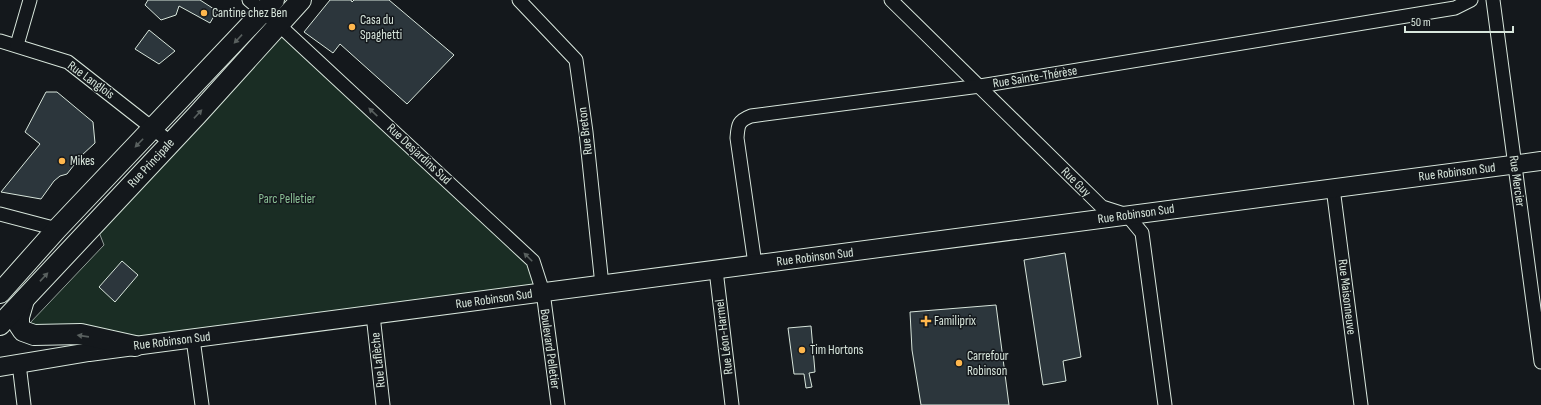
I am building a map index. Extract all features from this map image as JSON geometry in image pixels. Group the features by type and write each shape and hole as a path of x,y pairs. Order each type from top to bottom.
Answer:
{"main road":[{"name":"Rue Principale","path":"0,324 301,0"},
{"name":"Rue Principale","path":"0,293 57,229 153,128 262,4"},
{"path":"24,299 18,325 23,331 34,335 81,334 135,346"}],"street":[{"path":"17,45 30,0"},
{"name":"Rue Breton","path":"519,0 576,60 586,132 602,285"},
{"name":"Rue Guy","path":"891,0 1102,206 1127,215"},
{"name":"Rue Sainte-Thérèse","path":"755,264 737,138 737,127 741,120 751,116 980,86 1455,8 1471,0"},
{"name":"Rue Mercier","path":"1492,0 1541,362"},
{"name":"Rue Desjardins Sud","path":"262,4 279,25 533,261 543,292"},
{"name":"Rue Langlois","path":"0,41 68,62 170,142"},
{"name":"Rue Robinson Sud","path":"0,368 89,352 1541,161"},
{"name":"Rue Maisonneuve","path":"1333,188 1361,405"},
{"path":"0,214 57,229"},
{"path":"1127,215 1142,233 1165,405"},
{"name":"Rue Léon-Harmel","path":"716,270 732,405"},
{"name":"Boulevard Pelletier","path":"543,292 558,405"},
{"name":"Rue Laflèche","path":"373,315 383,405"},
{"path":"193,339 202,405"},
{"name":"Rue Robinson Sud","path":"0,358 89,352"},
{"path":"19,364 24,405"}],"green space":[{"name":"Parc Pelletier","path":"279,25 533,261 543,292 85,345 43,337 29,324 104,245 97,227"}],"building":[{"name":"Cantine chez Ben","path":"148,0 200,0 217,11 210,23 179,6 176,15 161,20 145,5"},
{"path":"330,0 351,0 352,2 354,0 389,0 454,55 407,104 340,44 333,53 304,32"},
{"path":"149,30 175,51 159,64 135,49"},
{"path":"46,92 57,92 93,122 95,143 81,156 67,174 60,176 54,181 41,199 1,192 40,144 25,132"},
{"path":"1065,253 1081,357 1063,361 1066,381 1043,385 1024,260"},
{"path":"122,261 138,275 115,302 99,287"},
{"name":"Carrefour Robinson","path":"996,305 1009,405 921,405 912,350 910,312"},
{"name":"Tim Hortons","path":"811,326 815,372 809,373 812,387 806,388 804,374 794,374 788,328"}],"place":[{"name":"Cantine chez Ben","path":"204,13"},
{"name":"Casa du Spaghetti","path":"352,27"},
{"name":"Mikes","path":"62,161"},
{"name":"Familiprix","path":"926,321"},
{"name":"Tim Hortons","path":"802,350"},
{"name":"Carrefour Robinson","path":"959,363"}]}
